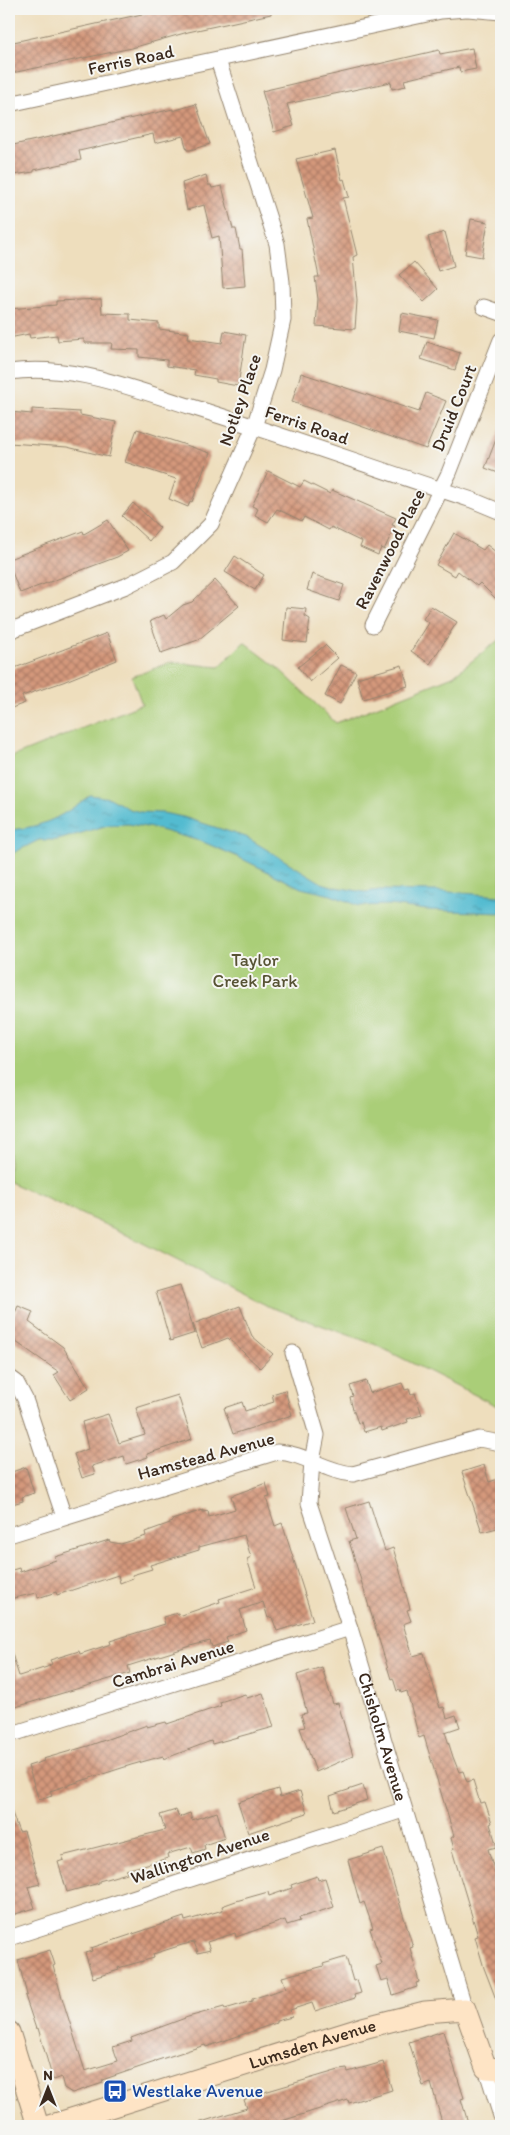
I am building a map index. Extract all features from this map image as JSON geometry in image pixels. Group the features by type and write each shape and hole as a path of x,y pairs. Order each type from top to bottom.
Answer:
{"street":[{"name":"Ferris Road","path":"9,104 441,10 467,9 501,12"},
{"name":"Notley Place","path":"9,631 126,586 173,562 210,524 254,427 272,370 283,320 282,282 277,244 218,60"},
{"path":"484,307 501,313"},
{"name":"Druid Court","path":"441,490 501,340"},
{"name":"Ferris Road","path":"9,372 44,370 76,372 254,427 501,512"},
{"name":"Ravenwood Place","path":"373,625 441,490"},
{"name":"Chisholm Avenue","path":"292,1354 317,1435 312,1461 308,1504 350,1628 465,2009 494,2069 501,2116"},
{"path":"9,1377 16,1382 26,1399 64,1517"},
{"name":"Hamstead Avenue","path":"9,1535 276,1452 312,1461 339,1473 353,1474 479,1439 501,1442"},
{"name":"Cambrai Avenue","path":"9,1736 350,1628"},
{"name":"Wallington Avenue","path":"9,1938 404,1810"},
{"name":"Lumsden Avenue","path":"50,2126 363,2028 425,2012 465,2009"},
{"path":"9,2032 38,2126"}],"green space":[{"name":"Taylor Creek Park","path":"501,638 501,1408 374,1344 267,1306 117,1230 9,1182 9,758 142,704 132,677 171,662 219,667 244,642 278,668 336,723 453,676"}],"water":[{"path":"90,795 110,798 129,809 183,817 246,837 322,883 335,887 365,892 380,890 437,891 501,896 501,913 427,910 390,905 359,906 331,895 301,888 203,842 153,828 128,824 108,825 58,840 39,840 9,855 9,830 21,829 52,820"}],"building":[{"path":"165,9 271,9 271,14 188,32 132,48 12,73 9,60 9,43"},
{"path":"472,48 476,69 460,72 459,67 404,80 406,86 392,89 391,82 287,104 294,126 274,132 262,91 439,50 440,54"},
{"path":"196,104 210,144 187,150 183,136 155,143 153,134 79,151 81,160 34,170 34,172 13,175 12,166 9,167 9,146 173,109 173,111"},
{"path":"335,150 342,180 344,179 349,197 343,198 357,255 353,257 357,301 355,329 316,326 318,299 315,277 319,277 307,219 313,218 296,159"},
{"path":"206,175 208,185 211,185 212,188 222,186 233,229 236,229 240,249 242,249 245,286 223,288 219,236 212,238 204,205 187,210 182,183"},
{"path":"471,219 488,222 482,257 465,254"},
{"path":"445,232 454,266 438,271 428,237"},
{"path":"414,262 438,289 424,302 399,275"},
{"path":"101,299 102,313 130,314 130,320 159,323 159,329 189,333 188,338 222,343 224,331 246,335 238,386 194,375 195,370 167,366 167,360 139,357 139,350 111,349 112,343 84,343 84,339 58,341 57,335 30,338 29,334 9,338 9,309 56,305 56,301"},
{"path":"402,313 438,320 434,338 399,331"},
{"path":"427,342 460,353 455,370 421,359"},
{"path":"301,373 419,412 426,393 446,401 426,449 292,402"},
{"path":"32,409 80,412 80,415 116,422 109,457 67,447 9,443 9,412 32,414"},
{"path":"137,429 210,453 192,502 190,501 188,507 169,499 176,479 125,462"},
{"path":"501,429 501,474 485,468"},
{"path":"268,471 300,487 304,481 330,494 332,490 396,518 392,525 395,526 384,550 381,548 378,555 360,547 362,542 331,527 329,530 304,517 302,521 277,509 268,522 255,515 258,509 252,506"},
{"path":"133,503 160,528 149,541 122,516"},
{"path":"108,520 128,551 117,557 20,593 9,564 9,559 83,531 84,534"},
{"path":"454,533 483,550 487,545 501,556 501,604 480,583 477,586 458,571 455,576 436,565"},
{"path":"235,556 264,575 255,590 225,572"},
{"path":"312,574 344,585 339,601 307,590"},
{"path":"215,580 239,606 198,640 161,653 150,621 164,615 166,619 183,605 192,602"},
{"path":"431,606 457,622 430,664 411,651 429,623 423,619"},
{"path":"286,607 306,609 305,616 310,619 307,643 283,640"},
{"path":"107,633 117,660 22,696 25,703 9,709 9,664 12,669"},
{"path":"325,645 338,658 310,682 298,667"},
{"path":"341,665 356,672 340,704 325,696"},
{"path":"402,665 408,686 363,699 357,678"},
{"path":"180,1285 195,1333 170,1341 156,1292"},
{"path":"18,1306 33,1312 29,1322 63,1347 89,1388 70,1400 54,1375 59,1372 9,1337 9,1326"},
{"path":"240,1306 252,1336 273,1354 260,1368 228,1338 202,1348 193,1324"},
{"path":"366,1381 370,1393 402,1383 405,1390 409,1389 411,1395 415,1393 422,1415 407,1419 408,1422 382,1431 381,1427 364,1432 361,1422 358,1423 352,1406 350,1397 353,1396 350,1386"},
{"path":"285,1390 292,1415 233,1434 224,1408 242,1402 245,1411 274,1402 272,1394"},
{"path":"178,1395 192,1439 147,1454 148,1457 126,1464 124,1456 92,1466 95,1474 82,1478 74,1454 88,1449 82,1422 108,1414 119,1443 145,1435 136,1408"},
{"path":"484,1465 489,1482 501,1478 501,1527 482,1532 462,1472"},
{"path":"26,1467 34,1493 22,1497 23,1501 12,1504 9,1495 9,1473"},
{"path":"266,1483 270,1497 266,1498 275,1526 282,1523 313,1620 277,1631 272,1617 268,1618 263,1602 240,1610 246,1630 226,1637 228,1642 212,1647 210,1641 194,1645 128,1666 130,1673 9,1709 9,1652 11,1651 19,1676 47,1667 52,1664 50,1660 79,1651 80,1654 111,1644 110,1641 165,1624 163,1617 178,1613 179,1616 220,1602 219,1599 256,1587 247,1559 251,1557 244,1535 199,1547 199,1550 150,1565 152,1569 132,1575 133,1578 120,1583 118,1575 57,1595 56,1592 38,1598 37,1593 9,1599 9,1571 19,1568 20,1572 56,1560 55,1557 109,1540 110,1542 121,1544 146,1536 145,1532 173,1522 172,1520 203,1510 203,1512 208,1511 209,1517 235,1509 231,1496"},
{"path":"369,1501 385,1551 393,1548 398,1564 410,1609 407,1610 411,1621 403,1624 413,1656 424,1653 440,1708 444,1707 447,1718 456,1715 460,1727 445,1732 453,1757 459,1772 463,1771 467,1782 473,1780 480,1803 485,1802 492,1823 490,1824 497,1847 488,1849 501,1893 501,2006 499,2007 484,1968 475,1937 478,1936 452,1850 454,1849 451,1838 454,1836 424,1736 419,1738 407,1691 401,1693 400,1690 397,1691 393,1678 391,1679 349,1541 356,1539 346,1508"},
{"path":"322,1667 333,1704 338,1703 353,1756 316,1772 300,1728 305,1727 301,1714 307,1713 297,1675"},
{"path":"263,1693 274,1727 212,1744 211,1741 164,1759 163,1756 131,1765 50,1791 52,1796 39,1800 28,1766 44,1761 43,1759 88,1746 147,1725 147,1727 166,1722 167,1724 221,1706 220,1702 245,1694 247,1698"},
{"path":"363,1785 367,1800 334,1811 330,1796"},
{"path":"278,1789 280,1797 300,1791 307,1813 248,1833 238,1802"},
{"path":"9,1810 11,1810 19,1832 24,1831 40,1884 28,1887 35,1908 9,1916"},
{"path":"176,1810 179,1817 190,1813 192,1820 217,1812 225,1838 204,1845 205,1849 193,1853 191,1847 167,1854 168,1858 126,1870 127,1873 67,1892 58,1862 64,1860 62,1856 165,1830 160,1815"},
{"path":"383,1849 413,1947 410,1948 419,1982 416,1983 417,1987 393,1995 388,1979 381,1981 376,1966 382,1964 370,1929 373,1928 364,1902 360,1904 348,1860"},
{"path":"317,1876 318,1880 325,1878 334,1907 299,1918 300,1921 287,1925 285,1920 236,1937 235,1933 207,1942 210,1950 198,1953 194,1942 182,1945 153,1954 154,1958 118,1968 119,1970 93,1978 85,1953 92,1951 91,1948 184,1917 185,1921 223,1910 222,1906 236,1901 268,1892 269,1896 292,1888 291,1885"},
{"path":"50,1950 63,2001 85,2071 118,2061 113,2047 132,2041 131,2038 188,2017 252,2001 252,1999 286,1988 282,1977 324,1966 323,1964 346,1957 353,1981 357,1980 361,1993 354,1995 355,1998 315,2011 312,2003 290,2010 292,2017 206,2047 205,2045 155,2061 102,2080 103,2083 72,2093 64,2088 61,2077 53,2080 38,2028 36,2029 25,1996 27,1995 18,1960"},
{"path":"443,2031 464,2098 461,2099 469,2126 443,2126 431,2083 423,2086 409,2042"},
{"path":"383,2062 392,2090 349,2103 348,2100 266,2126 198,2126 198,2123 247,2108 244,2100 251,2096 339,2070 347,2069 348,2072"}],"place":[{"name":"Westlake Avenue","path":"115,2091"}]}
